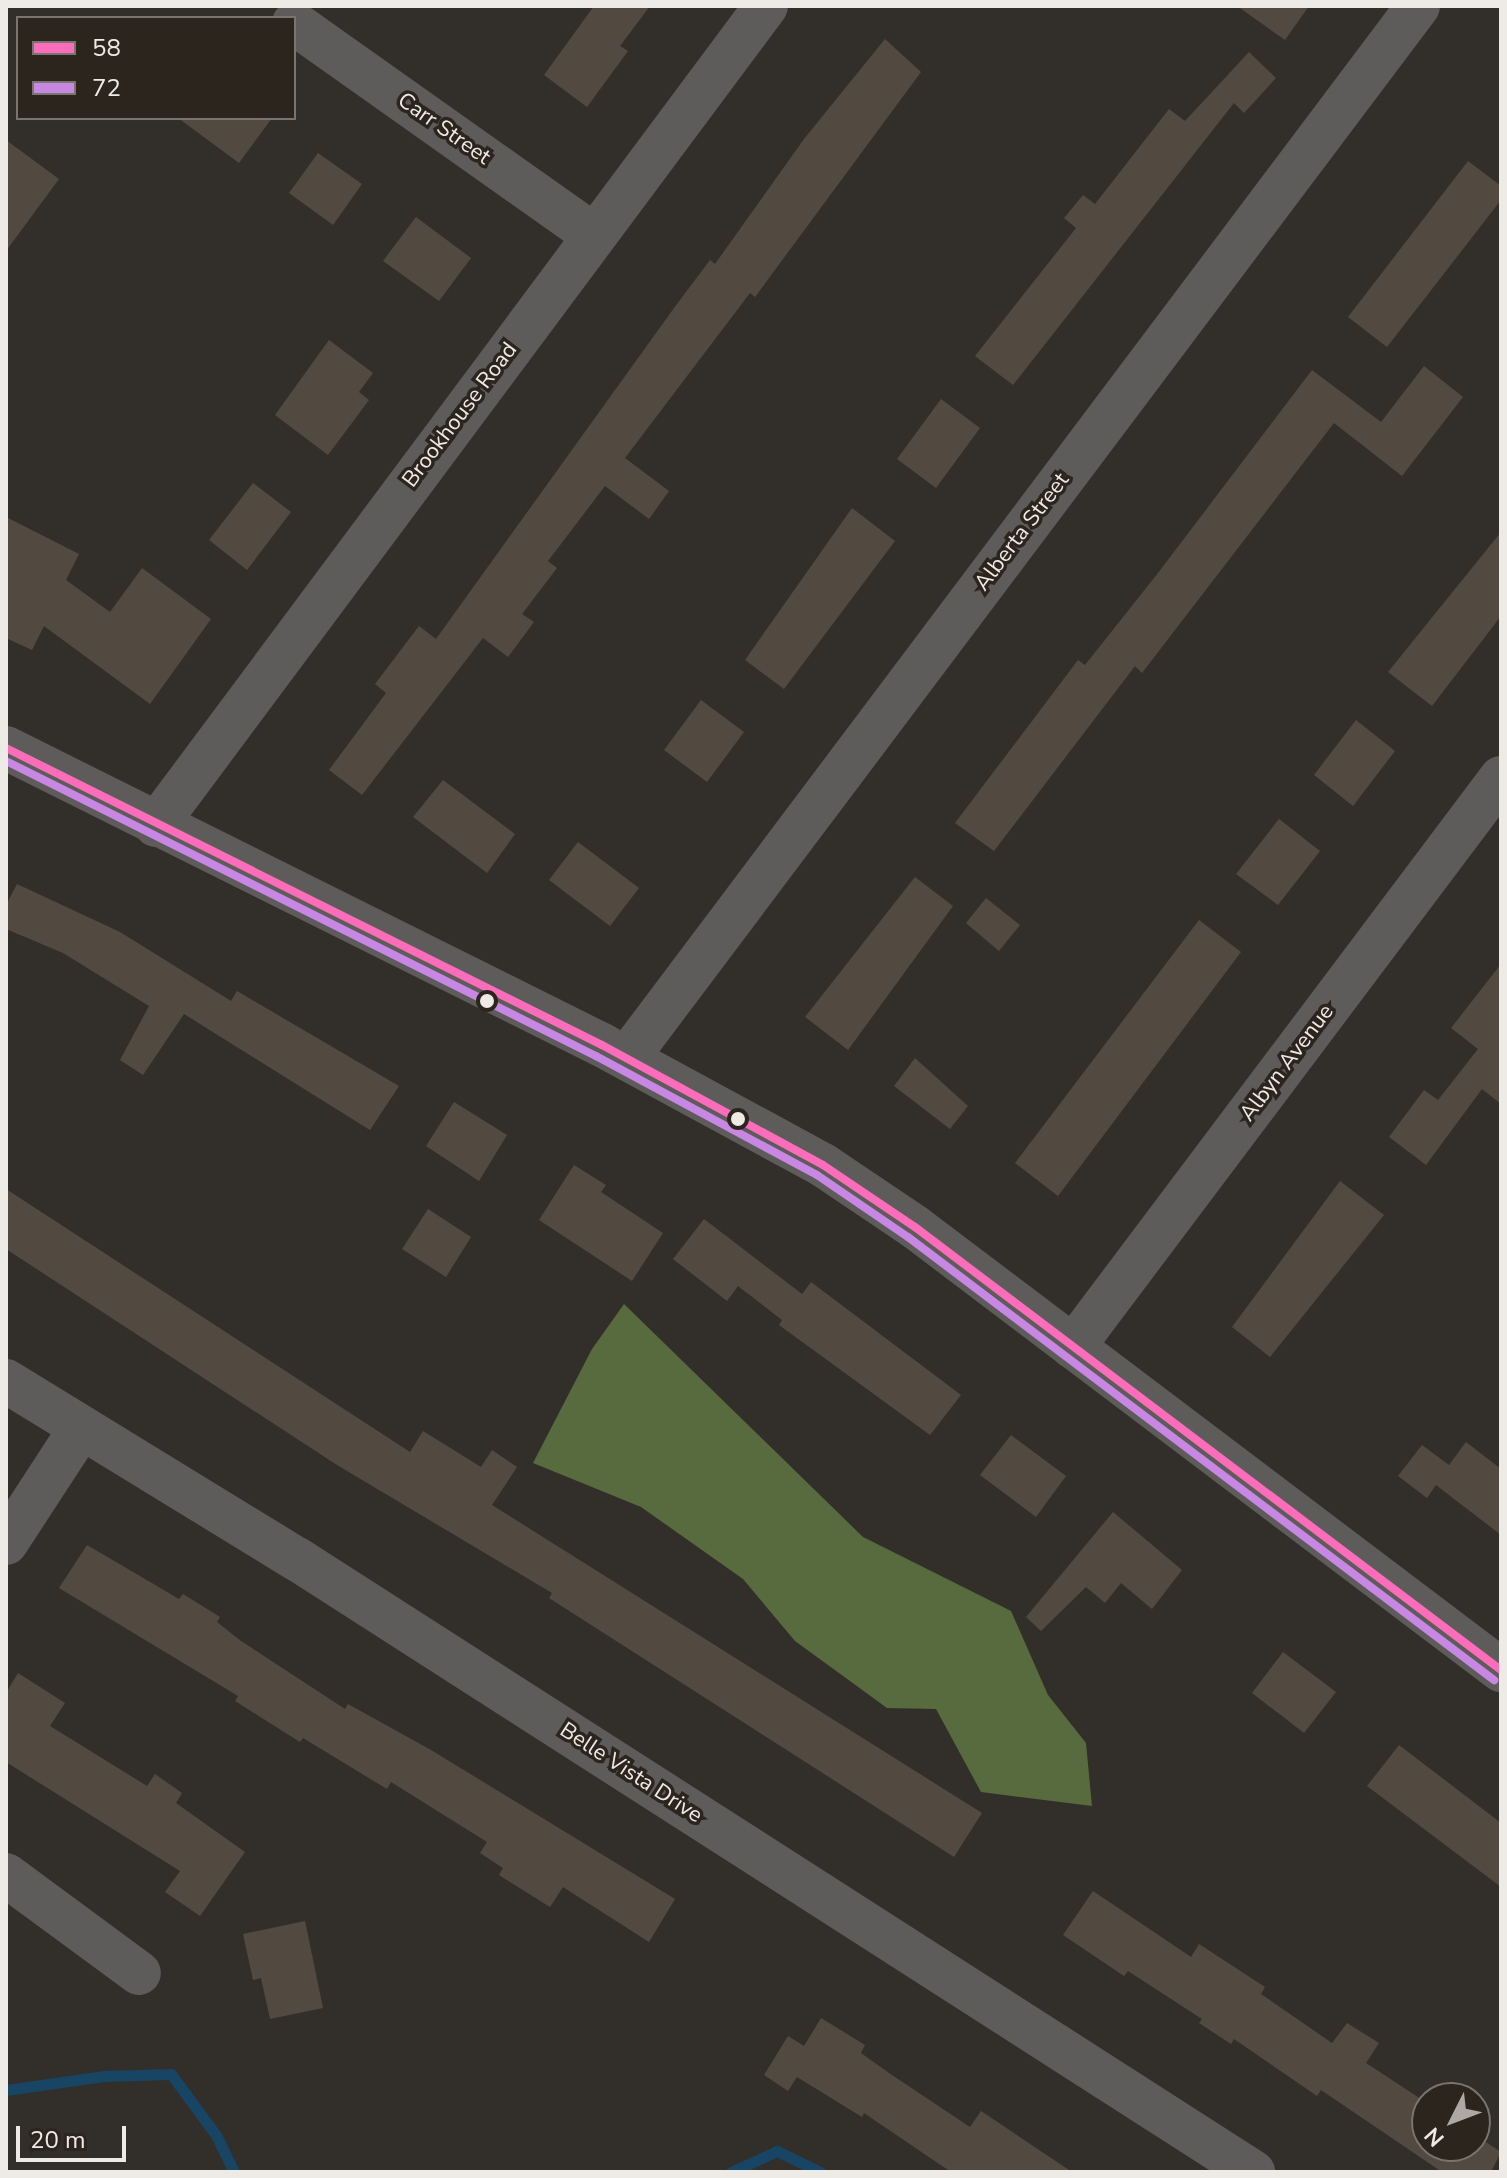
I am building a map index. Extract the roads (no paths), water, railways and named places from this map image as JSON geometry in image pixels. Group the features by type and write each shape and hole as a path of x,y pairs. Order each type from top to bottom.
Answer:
{"street":[{"name":"Brookhouse Road","path":"156,825 766,6"},
{"name":"Alberta Street","path":"627,1058 1418,6"},
{"name":"Carr Street","path":"296,24 593,235"},
{"path":"6,748 627,1058 823,1165 915,1227 1501,1670"},
{"name":"Albyn Avenue","path":"1073,1347 1501,778"},
{"name":"Belle Vista Drive","path":"6,1381 311,1567 1253,2172"},
{"path":"6,1543 81,1428"},
{"path":"6,1875 139,1973"}],"waterway":[{"path":"6,2090 104,2076 171,2074 216,2135 234,2172"},
{"path":"731,2172 777,2151 820,2172"}]}
